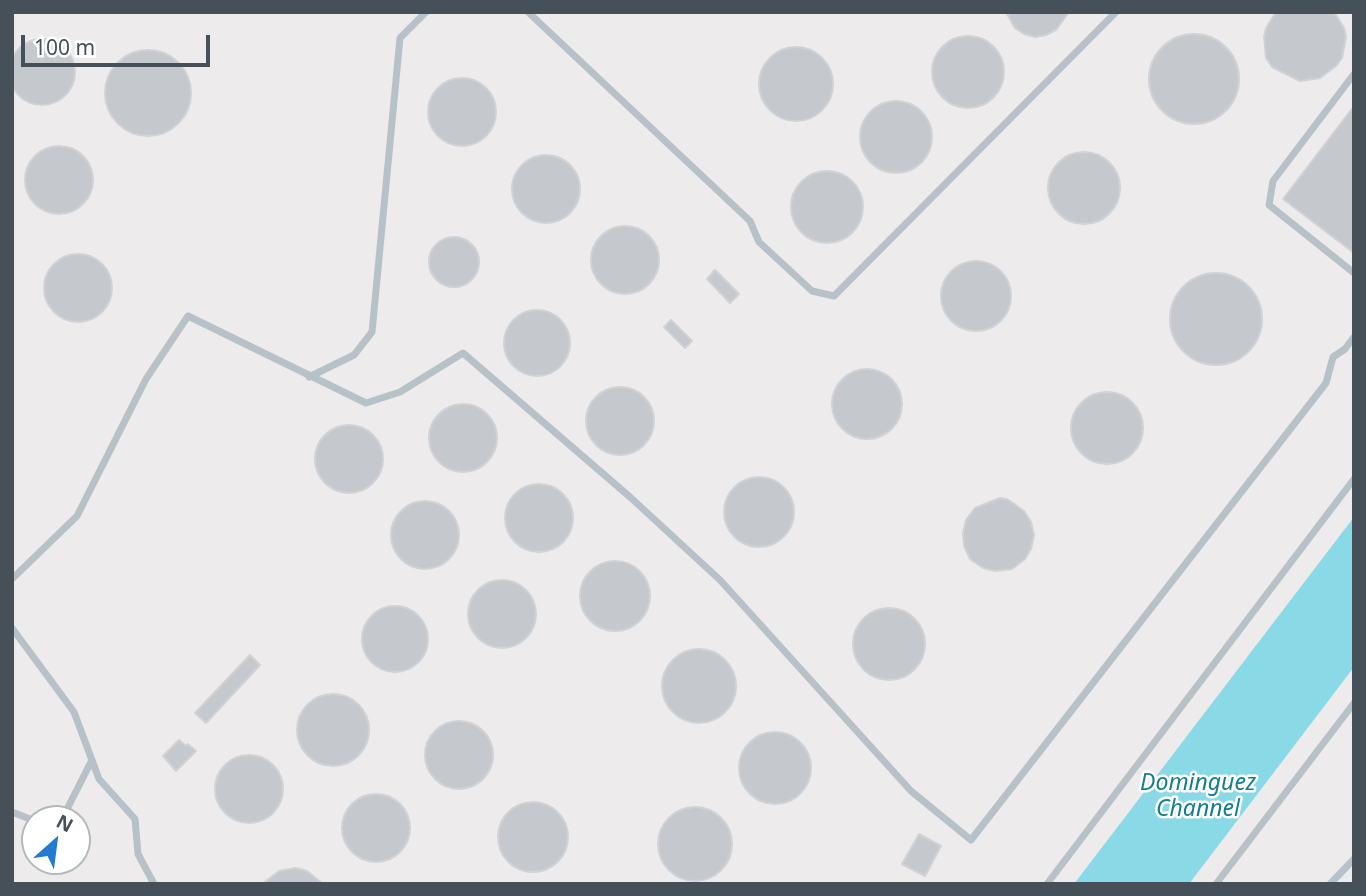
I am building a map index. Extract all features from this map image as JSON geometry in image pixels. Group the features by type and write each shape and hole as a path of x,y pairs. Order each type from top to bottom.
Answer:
{"lane":[{"path":"309,377 354,355 372,332 400,38 426,12"},
{"path":"528,12 750,221 759,242 803,283 812,291 834,296 1116,12"},
{"path":"1354,74 1273,181 1269,205 1354,273"},
{"path":"12,579 77,516 146,379 188,316 366,403 400,393 463,353 630,497 720,580 911,791 971,840 1326,383 1333,357 1345,349 1354,337"},
{"path":"1048,884 1354,480"},
{"path":"12,628 74,712 99,779 135,819 138,854 155,884"},
{"path":"1216,884 1354,703"},
{"path":"69,805 92,760"},
{"path":"1332,883 1354,859"}],"water":[{"name":"Dominguez Channel","path":"1354,517 1354,667 1189,884 1074,884"}],"building":[{"path":"1006,12 1069,12 1056,30 1035,37 1015,28"},
{"path":"1276,12 1334,12 1346,37 1342,58 1336,66 1320,78 1300,81 1272,67 1266,58 1264,37"},
{"path":"1194,34 1211,38 1226,47 1235,62 1239,79 1235,96 1226,111 1211,120 1194,124 1177,120 1162,111 1153,96 1149,79 1153,62 1162,47 1177,38"},
{"path":"968,36 982,39 994,46 1001,58 1004,72 1001,86 994,98 982,105 968,108 954,105 942,98 935,86 932,72 935,58 942,46 954,39"},
{"path":"36,39 48,39 60,44 70,54 75,72 73,85 60,100 48,105 36,105 24,100 14,90 9,78 9,66 14,54 24,44"},
{"path":"789,47 803,47 817,53 827,63 833,84 827,105 817,115 803,121 789,121 775,115 765,105 759,91 759,77 765,63 775,53"},
{"path":"148,50 165,53 179,62 188,76 191,93 188,110 179,124 165,133 148,136 131,133 117,124 108,110 105,93 108,76 117,62 131,53"},
{"path":"462,78 475,81 486,88 493,99 496,112 493,125 486,136 475,143 462,146 449,143 438,136 431,125 428,112 431,99 438,88 449,81"},
{"path":"896,101 916,107 926,117 932,137 926,157 916,167 896,173 876,167 866,157 860,137 866,117 876,107"},
{"path":"1354,106 1354,253 1283,199"},
{"path":"59,146 72,149 83,156 90,167 93,180 90,193 83,204 72,211 59,214 46,211 35,204 28,193 25,180 28,167 35,156 46,149"},
{"path":"1084,152 1104,158 1114,168 1120,188 1114,208 1104,218 1084,224 1064,218 1054,208 1048,188 1054,168 1064,158"},
{"path":"539,155 553,155 565,160 575,170 580,189 575,208 565,218 553,223 539,223 527,218 517,208 512,196 512,182 517,170 527,160"},
{"path":"834,171 853,181 861,193 861,221 853,233 841,241 820,243 801,233 793,221 791,200 801,181 813,173"},
{"path":"625,226 638,229 649,236 656,247 659,260 656,273 649,284 638,291 625,294 612,291 601,284 594,273 591,260 594,247 601,236 612,229"},
{"path":"454,237 472,244 479,262 472,280 454,287 436,280 429,262 436,244"},
{"path":"85,254 106,269 112,281 110,301 102,312 85,322 71,322 54,312 46,301 44,281 54,264 65,256"},
{"path":"976,261 995,267 1005,277 1011,296 1005,315 995,325 976,331 957,325 947,315 941,296 947,277 957,267"},
{"path":"715,270 739,294 730,303 707,279"},
{"path":"1216,273 1233,277 1248,287 1258,302 1262,319 1258,336 1248,351 1233,361 1216,365 1199,361 1184,351 1174,336 1170,319 1174,302 1184,287 1199,277"},
{"path":"530,310 544,310 556,315 565,324 570,343 568,356 561,367 544,376 530,376 518,371 509,362 504,350 504,336 509,324 518,315"},
{"path":"671,320 692,341 685,348 664,327"},
{"path":"867,369 886,375 896,385 902,404 896,423 886,433 867,439 848,433 838,423 832,404 838,385 848,375"},
{"path":"613,387 627,387 639,392 649,402 654,421 649,440 639,450 627,455 613,455 601,450 591,440 586,428 586,414 591,402 601,392"},
{"path":"1107,392 1127,398 1137,408 1143,428 1137,448 1127,458 1107,464 1087,458 1077,448 1071,428 1077,408 1087,398"},
{"path":"470,404 491,419 497,431 495,451 487,462 470,472 456,472 439,462 431,451 429,431 439,414 450,406"},
{"path":"349,425 362,428 373,435 380,446 383,459 380,472 373,483 362,490 349,493 336,490 325,483 318,472 315,459 318,446 325,435 336,428"},
{"path":"759,477 778,483 788,493 794,512 788,531 778,541 759,547 740,541 730,531 724,512 730,493 740,483"},
{"path":"532,484 546,484 558,489 568,499 573,518 568,537 558,547 546,552 532,552 520,547 510,537 505,525 505,511 510,499 520,489"},
{"path":"1000,498 1007,499 1024,511 1031,522 1034,535 1031,549 1025,559 1012,569 995,571 983,568 970,559 964,546 963,533 966,520 975,508"},
{"path":"432,501 453,516 459,528 457,548 449,559 432,569 418,569 401,559 393,548 391,528 401,511 412,503"},
{"path":"615,561 640,571 650,596 640,621 615,631 590,621 580,596 590,571"},
{"path":"502,580 515,583 526,590 533,601 536,614 533,627 526,638 515,645 502,648 489,645 478,638 471,627 468,614 471,601 478,590 489,583"},
{"path":"388,606 402,606 414,611 423,620 428,639 426,652 419,663 402,672 388,672 376,667 367,658 362,646 362,632 367,620 376,611"},
{"path":"889,608 909,614 919,624 925,644 919,664 909,674 889,680 869,674 859,664 853,644 859,624 869,614"},
{"path":"699,649 713,652 725,660 733,672 736,686 733,700 725,712 713,720 699,723 685,720 673,712 665,700 662,686 665,672 673,660 685,652"},
{"path":"250,655 260,665 206,723 195,713"},
{"path":"333,694 347,697 359,704 366,716 369,730 366,744 359,756 347,763 333,766 319,763 307,756 300,744 297,730 300,716 307,704 319,697"},
{"path":"459,721 472,723 483,731 491,742 491,768 483,779 472,787 459,789 446,787 435,779 427,768 425,755 427,742 435,731 446,723"},
{"path":"775,732 795,738 805,748 811,768 805,788 795,798 775,804 755,798 745,788 739,768 745,748 755,738"},
{"path":"179,740 196,751 176,771 163,756"},
{"path":"242,755 256,755 268,760 278,770 283,789 278,808 268,818 256,823 242,823 230,818 220,808 215,796 215,782 220,770 230,760"},
{"path":"376,794 389,797 400,804 407,815 410,828 407,841 400,852 389,859 376,862 363,859 352,852 345,841 342,828 345,815 352,804 363,797"},
{"path":"533,802 552,808 562,818 568,837 562,856 552,866 533,872 514,866 504,856 498,837 504,818 514,808"},
{"path":"695,807 709,810 721,818 729,830 732,844 729,858 721,870 709,878 695,881 681,878 669,870 661,858 658,844 661,830 669,818 681,810"},
{"path":"919,834 941,846 925,876 902,864"},
{"path":"296,868 307,871 323,884 262,884 279,871"}]}
